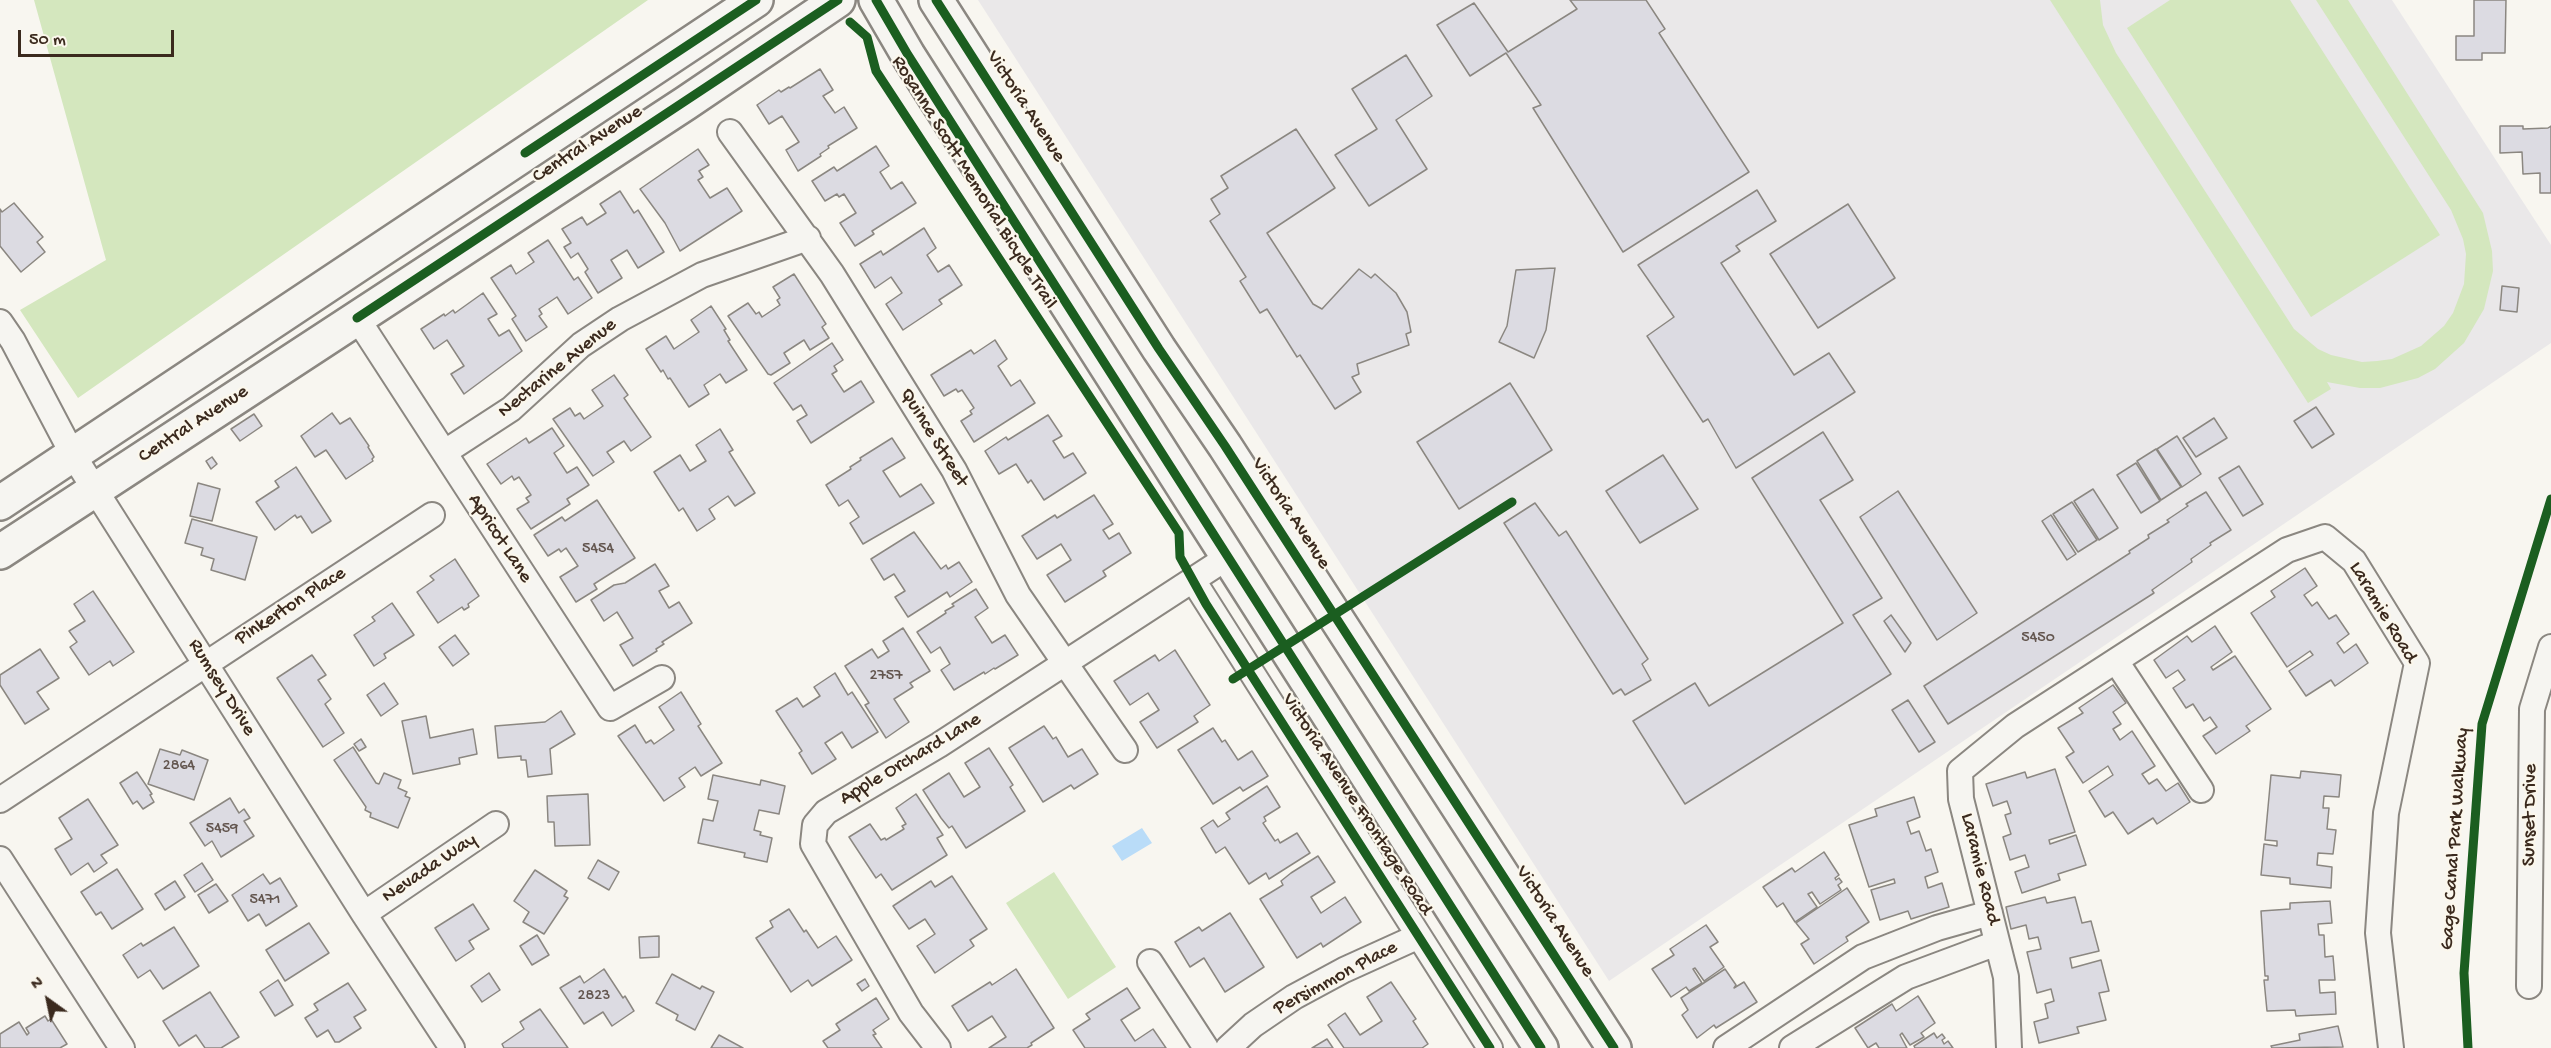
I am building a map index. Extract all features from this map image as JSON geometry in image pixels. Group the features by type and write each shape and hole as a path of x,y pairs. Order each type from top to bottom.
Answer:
{"main road":[{"name":"Central Avenue","path":"0,503 756,0"},
{"name":"Central Avenue","path":"0,552 838,0"},
{"path":"876,0 908,55 1541,1048"},
{"name":"Victoria Avenue","path":"936,0 1159,349 1226,446 1614,1048"}],"street":[{"name":"Quince Street","path":"730,132 808,238 954,470 1018,595 1125,750"},
{"name":"Nectarine Avenue","path":"445,452 511,409 581,345 620,319 702,275 808,238"},
{"name":"Apricot Lane","path":"357,318 610,708 662,678"},
{"name":"Rumsey Drive","path":"0,322 13,341 73,454 364,914 452,1048"},
{"name":"Pinkerton Place","path":"0,800 432,515"},
{"name":"Laramie Road","path":"2009,1048 2006,977 1961,799 1960,771 2015,726 2287,550 2325,537 2354,561 2417,663 2386,813 2378,933 2391,1048"},
{"name":"Apple Orchard Lane","path":"938,1048 911,1013 813,844 815,825 826,812 874,785 1066,664 1228,557"},
{"name":"Victoria Avenue Frontage Road","path":"1193,580 1490,1048"},
{"name":"Sunset Drive","path":"2529,986 2532,708 2551,647"},
{"path":"2116,661 2201,790"},
{"name":"Nevada Way","path":"364,914 496,824"},
{"path":"0,859 122,1048"},
{"path":"1726,1048 1863,957 1937,928 1990,913"},
{"name":"Persimmon Place","path":"1228,1048 1253,1025 1294,998 1344,970 1419,936"},
{"path":"1792,1048 1906,977 1997,943"},
{"path":"1150,962 1206,1048"}],"shaded area":[{"path":"978,0 2392,0 2551,245 2551,343 1609,981"}],"green space":[{"path":"34,0 648,0 78,398 20,310 106,260"},
{"path":"2050,0 2100,0 2103,25 2116,53 2294,329 2318,349 2331,355 2362,362 2392,359 2421,346 2444,326 2453,313 2464,284 2466,254 2463,239 2451,210 2316,0 2348,0 2483,213 2492,251 2493,271 2484,309 2464,343 2435,369 2418,378 2380,388 2360,388 2327,382 2331,389 2308,403"},
{"path":"2170,0 2290,0 2440,235 2311,317 2127,28"},
{"path":"1054,872 1116,967 1068,999 1006,903"}],"water":[{"path":"1142,828 1152,843 1122,861 1112,846"}],"building":[{"path":"1570,0 1646,0 1665,29 1659,33 1749,172 1623,252 1533,108 1541,105 1506,53 1470,76 1437,25 1474,3 1508,52 1577,9"},
{"path":"2474,0 2506,0 2505,53 2482,53 2482,60 2456,60 2456,36 2474,36"},
{"path":"1406,55 1432,96 1396,120 1427,169 1369,206 1335,155 1377,129 1352,89"},
{"path":"820,69 833,90 823,96 835,113 844,107 857,128 828,146 829,148 820,154 821,156 798,171 786,150 799,142 782,116 769,124 757,105 779,90 781,92 790,88"},
{"path":"2500,126 2523,126 2523,129 2551,126 2551,193 2540,193 2540,173 2523,174 2522,152 2500,153"},
{"path":"1296,129 1335,188 1267,233 1313,304 1322,309 1359,269 1371,278 1375,274 1396,293 1407,312 1411,332 1406,334 1409,345 1357,364 1359,374 1352,377 1361,392 1335,409 1300,355 1297,357 1267,309 1260,313 1240,281 1246,277 1210,221 1220,214 1211,199 1228,188 1221,176"},
{"path":"876,146 889,166 880,172 891,189 902,182 916,203 872,231 874,234 855,246 840,223 856,213 844,194 839,197 837,194 825,201 812,181 834,167 837,171"},
{"path":"698,149 709,165 699,171 703,177 698,180 710,198 727,188 742,211 680,251 665,223 640,189"},
{"path":"1757,190 1776,221 1736,246 1740,251 1721,263 1794,375 1829,353 1855,392 1736,468 1708,419 1703,422 1647,336 1674,317 1638,265"},
{"path":"620,191 634,213 638,210 664,252 638,268 627,250 611,260 622,278 598,293 585,272 588,269 578,253 571,258 564,247 571,243 562,229 582,217 587,225 606,213 600,204"},
{"path":"14,203 43,237 37,242 45,252 21,272 0,246 0,209 2,212"},
{"path":"1848,204 1895,278 1818,328 1770,254"},
{"path":"924,228 936,248 927,255 938,272 949,265 962,285 939,300 942,304 903,330 886,304 902,293 891,277 875,288 860,264 881,251 883,255"},
{"path":"548,240 574,280 578,277 592,298 568,314 557,297 539,309 542,314 539,316 547,327 526,341 512,319 516,316 491,278 511,265 516,274 534,262 528,253"},
{"path":"1555,268 1546,330 1534,358 1499,342 1507,326 1516,270"},
{"path":"794,274 826,324 822,327 829,338 810,350 804,340 784,353 790,363 771,375 768,374 728,316 748,303 756,314 759,312 762,317 780,305 777,300 780,298 773,287"},
{"path":"2502,286 2519,288 2517,312 2500,310"},
{"path":"483,293 497,314 488,319 499,336 509,330 522,351 464,394 451,374 464,366 447,340 434,349 421,329 444,314 445,316 453,310 455,313"},
{"path":"711,306 726,329 724,330 730,340 728,341 747,370 726,383 720,374 704,385 709,394 689,407 670,378 668,379 663,370 661,372 646,349 666,336 674,349 699,332 691,320"},
{"path":"995,340 1007,359 998,366 1011,386 1020,380 1035,403 974,442 961,421 972,414 970,411 974,408 962,390 958,392 956,389 944,396 931,375 971,350 974,354"},
{"path":"832,343 843,360 834,366 837,371 832,374 844,392 861,381 874,402 811,443 797,421 807,415 801,405 793,410 774,383"},
{"path":"614,375 628,395 624,398 651,437 631,451 624,441 607,452 614,462 593,476 553,419 570,408 575,416 580,413 584,419 603,406 592,390"},
{"path":"1510,383 1552,450 1459,509 1417,442"},
{"path":"2316,407 2334,434 2312,448 2294,421"},
{"path":"332,413 340,424 350,418 374,457 373,461 346,479 326,450 315,457 301,436"},
{"path":"254,414 262,426 240,441 231,429"},
{"path":"1048,415 1062,436 1053,441 1064,458 1073,453 1086,473 1044,500 1031,480 1028,483 1016,464 999,474 985,451 1006,437 1008,440"},
{"path":"2214,418 2227,438 2196,457 2183,438"},
{"path":"552,428 564,446 554,453 567,473 577,467 589,485 567,499 570,504 531,529 517,509 529,502 526,498 531,495 519,477 514,480 512,476 501,484 487,464 526,438 529,443"},
{"path":"720,429 733,450 729,452 755,493 735,506 728,496 709,509 715,519 697,531 683,508 679,511 654,472 680,455 690,471 706,461 696,445"},
{"path":"1823,432 1853,480 1820,500 1882,598 1853,615 1891,674 1685,804 1633,721 1695,683 1709,706 1843,623 1752,478"},
{"path":"2177,436 2201,474 2182,487 2157,449"},
{"path":"892,438 905,458 883,471 900,497 921,484 934,503 863,544 850,523 859,517 848,500 839,506 826,485 851,469 850,467 861,460 860,458"},
{"path":"2156,449 2181,487 2161,500 2137,461"},
{"path":"1663,455 1698,509 1640,543 1606,491"},
{"path":"212,457 217,464 211,469 206,461"},
{"path":"2136,463 2160,501 2141,513 2117,475"},
{"path":"2239,466 2263,504 2243,516 2219,478"},
{"path":"296,467 331,521 312,533 301,516 297,518 295,515 275,530 256,502 279,487 275,481"},
{"path":"198,483 220,489 212,521 190,516"},
{"path":"2093,489 2118,528 2099,540 2074,501"},
{"path":"1898,491 1977,613 1937,640 1860,517"},
{"path":"2206,492 2231,530 2210,543 2211,545 2191,559 2192,562 2152,590 2154,593 1948,724 1924,686 2130,553 2129,551 2149,538 2148,535 2169,522 2167,520 2188,506 2186,504"},
{"path":"1094,495 1113,524 1103,530 1109,539 1119,533 1131,553 1103,571 1106,576 1065,602 1047,575 1071,560 1061,544 1037,559 1022,536 1055,515 1057,518"},
{"path":"597,500 635,558 594,584 597,589 576,602 560,577 578,566 566,548 561,552 559,549 548,556 534,535 562,517 565,521"},
{"path":"2072,502 2097,540 2078,552 2053,514"},
{"path":"1535,503 1559,536 1566,531 1648,659 1642,664 1651,680 1625,695 1621,689 1613,694 1504,523"},
{"path":"2051,515 2076,554 2067,560 2042,521"},
{"path":"192,519 257,537 245,580 211,570 214,559 201,555 203,548 185,543"},
{"path":"914,532 941,569 946,565 948,569 959,562 972,582 950,597 947,592 908,617 895,597 905,591 894,574 884,580 871,559"},
{"path":"455,559 479,596 468,604 469,607 464,610 462,607 438,623 417,592 434,580 430,576"},
{"path":"655,564 669,586 659,591 669,608 679,602 692,623 662,642 664,644 656,649 657,651 633,666 620,645 633,638 617,612 604,621 591,600 614,585 625,583"},
{"path":"2305,568 2317,586 2304,595 2312,606 2317,602 2329,619 2336,615 2349,634 2337,643 2344,653 2356,644 2368,663 2335,686 2331,680 2306,696 2289,671 2313,655 2310,651 2287,667 2251,613 2275,597 2271,591"},
{"path":"976,589 988,608 975,617 992,643 1005,635 1018,655 954,690 941,670 950,664 940,647 931,653 917,632 946,613 945,611 954,606 952,604"},
{"path":"93,591 134,652 113,666 110,661 89,675 70,647 77,642 69,631 85,621 74,604"},
{"path":"392,603 414,635 384,654 386,658 374,666 354,635 375,621 372,617"},
{"path":"1891,615 1911,643 1905,652 1884,621"},
{"path":"2215,626 2232,652 2211,667 2213,670 2235,656 2271,709 2246,726 2250,731 2216,754 2203,736 2217,727 2210,717 2204,721 2193,704 2186,708 2173,688 2185,680 2178,670 2166,678 2154,660 2187,636 2192,642"},
{"path":"903,628 930,671 910,683 913,687 894,699 909,722 886,738 865,705 869,703 845,666 872,649 878,658 889,651 883,641"},
{"path":"455,635 469,654 453,666 439,647"},
{"path":"40,649 59,678 37,692 49,709 25,724 0,685 0,675"},
{"path":"1175,650 1210,705 1194,716 1198,722 1157,748 1140,722 1159,710 1148,693 1130,705 1114,681 1155,655 1159,661"},
{"path":"312,655 326,675 318,680 331,699 325,704 344,733 323,747 277,678"},
{"path":"835,673 848,695 852,692 878,732 852,748 842,732 825,743 836,759 812,774 799,753 802,751 776,711 797,698 803,707 820,696 814,687"},
{"path":"384,683 398,704 381,716 367,695"},
{"path":"2113,685 2126,703 2113,712 2121,724 2113,729 2120,740 2132,731 2155,766 2142,774 2149,784 2157,779 2166,791 2178,783 2190,802 2157,824 2153,818 2128,834 2113,812 2105,817 2089,791 2113,775 2108,766 2083,783 2066,757 2074,752 2058,728 2083,713 2079,708"},
{"path":"681,692 701,724 698,726 722,763 701,776 695,767 679,778 685,787 664,801 618,736 635,725 646,743 651,740 654,744 674,730 659,707"},
{"path":"1908,700 1935,742 1919,752 1892,710"},
{"path":"561,711 575,734 550,749 552,774 528,777 526,760 521,760 521,756 498,758 495,726 545,722"},
{"path":"426,716 430,738 473,729 477,754 459,758 460,764 413,774 402,721"},
{"path":"1044,726 1053,739 1056,737 1068,757 1082,749 1098,774 1074,789 1071,785 1043,802 1009,748"},
{"path":"1213,728 1222,742 1225,740 1238,760 1252,751 1268,776 1243,791 1240,787 1213,804 1178,750"},
{"path":"361,739 366,747 359,751 354,744"},
{"path":"353,747 376,783 379,784 384,773 401,780 398,788 407,792 405,796 410,798 398,828 370,817 371,813 365,810 366,807 334,760"},
{"path":"989,748 1013,785 1010,787 1025,811 966,848 952,826 949,828 941,818 923,790 949,773 964,797 980,787 965,763"},
{"path":"160,749 180,755 182,750 208,760 194,800 148,784"},
{"path":"2055,769 2075,832 2049,840 2050,844 2076,835 2086,865 2058,874 2060,880 2022,893 2015,872 2029,867 2025,855 2010,860 2003,837 2011,834 2005,815 2011,813 2007,801 1993,806 1986,784 2025,772 2027,778"},
{"path":"2301,771 2341,775 2339,797 2324,796 2323,808 2329,808 2327,829 2336,830 2333,854 2318,853 2317,865 2332,867 2331,888 2290,884 2290,878 2261,875 2264,844 2277,846 2277,841 2265,840 2271,775 2300,778"},
{"path":"137,772 152,794 150,795 154,802 143,809 137,801 133,804 120,783"},
{"path":"713,775 760,785 761,780 785,786 779,814 759,810 754,830 761,832 760,835 772,838 767,862 744,857 745,853 698,843 703,819 713,821 718,801 708,799"},
{"path":"1267,786 1280,807 1264,817 1266,821 1263,823 1275,841 1278,839 1280,843 1297,833 1310,853 1269,879 1266,873 1249,884 1225,847 1216,853 1201,828 1213,820 1218,827 1230,819 1226,813"},
{"path":"588,794 590,845 555,846 554,822 548,822 547,796"},
{"path":"916,794 943,835 937,838 947,855 892,890 881,874 876,878 849,837 870,824 881,840 885,838 886,840 904,829 902,826 906,824 896,808"},
{"path":"1914,797 1920,817 1907,822 1911,834 1919,831 1926,851 1931,849 1938,872 1925,877 1928,888 1942,883 1949,907 1911,919 1908,911 1880,920 1871,890 1895,883 1894,879 1869,887 1849,825 1877,816 1875,809"},
{"path":"230,798 239,813 244,809 250,818 244,821 254,836 221,857 212,841 205,846 190,823"},
{"path":"88,799 118,845 101,855 107,863 94,872 88,863 71,875 55,849 72,839 59,818"},
{"path":"1824,852 1839,875 1835,878 1836,880 1839,878 1842,882 1838,885 1841,890 1820,904 1812,892 1808,894 1817,907 1795,922 1783,903 1777,907 1763,887 1792,868 1795,872"},
{"path":"1318,856 1335,882 1311,897 1321,913 1345,897 1361,922 1323,947 1321,943 1297,958 1260,899 1283,885 1281,881"},
{"path":"598,860 619,872 609,890 588,878"},
{"path":"202,863 213,880 195,892 184,875"},
{"path":"117,869 143,909 112,929 101,912 96,915 81,892"},
{"path":"535,870 567,891 564,896 568,898 544,934 523,922 529,912 514,901"},
{"path":"263,874 270,884 280,878 297,906 266,926 259,914 248,921 232,895"},
{"path":"952,876 987,929 970,940 974,946 935,973 917,946 935,934 925,919 909,929 893,906 931,881 935,887"},
{"path":"175,881 185,897 165,910 155,894"},
{"path":"216,884 228,901 209,913 198,895"},
{"path":"1847,888 1869,922 1846,937 1848,941 1814,964 1801,944 1809,939 1796,923"},
{"path":"2045,897 2047,903 2075,897 2082,923 2091,921 2099,951 2070,958 2072,968 2101,960 2109,991 2099,993 2106,1020 2077,1027 2079,1033 2039,1043 2034,1022 2048,1018 2045,1004 2054,1001 2051,989 2037,993 2027,952 2041,949 2038,937 2029,939 2026,925 2011,929 2006,907"},
{"path":"2330,901 2332,923 2318,924 2319,935 2324,935 2325,957 2333,956 2335,980 2319,980 2320,993 2335,992 2336,1014 2296,1016 2295,1010 2267,1011 2264,980 2268,980 2268,976 2265,976 2261,911 2290,909 2290,903"},
{"path":"473,904 489,929 469,941 474,949 456,961 435,928"},
{"path":"789,909 818,948 836,936 852,960 812,986 808,980 791,992 756,938 773,927 770,921"},
{"path":"1230,913 1264,967 1225,992 1204,958 1190,967 1175,942 1199,927 1202,931"},
{"path":"309,923 329,953 285,981 266,950"},
{"path":"1706,925 1718,942 1710,947 1724,967 1704,981 1695,968 1693,969 1702,983 1689,991 1686,987 1671,997 1652,969 1674,955 1670,949"},
{"path":"174,927 199,966 163,989 150,970 138,978 123,955 141,943 143,946"},
{"path":"537,935 549,955 532,965 520,946"},
{"path":"659,936 659,957 640,958 639,937"},
{"path":"604,969 634,1011 612,1026 603,1012 584,1024 560,988 580,976 584,983"},
{"path":"1016,969 1054,1028 1027,1048 989,1048 1006,1037 992,1016 968,1031 952,1006 990,982 992,985"},
{"path":"1725,969 1736,985 1734,988 1744,982 1757,1002 1716,1028 1714,1025 1697,1038 1682,1015 1688,1010 1681,998"},
{"path":"489,973 500,990 482,1002 471,986"},
{"path":"672,974 700,989 702,986 714,992 695,1030 676,1020 678,1015 656,1003"},
{"path":"865,979 869,986 862,991 857,984"},
{"path":"278,980 293,1005 275,1016 260,992"},
{"path":"1391,982 1416,1019 1413,1021 1428,1044 1422,1048 1344,1048 1328,1025 1345,1013 1360,1035 1382,1021 1367,997"},
{"path":"348,983 366,1010 354,1017 361,1028 339,1042 335,1042 328,1030 317,1037 305,1018 318,1010 314,1004"},
{"path":"1127,988 1140,1008 1121,1020 1135,1041 1153,1029 1166,1048 1085,1048 1073,1030 1090,1019 1086,1014"},
{"path":"210,992 239,1037 221,1048 205,1048 196,1035 179,1046 163,1021"},
{"path":"1918,996 1935,1023 1921,1033 1924,1037 1910,1045 1902,1033 1900,1035 1907,1048 1879,1048 1876,1043 1868,1048 1855,1028 1892,1004 1896,1011"},
{"path":"876,998 889,1019 873,1030 876,1034 873,1035 882,1048 828,1048 823,1041 840,1030 836,1024"},
{"path":"540,1009 568,1048 504,1048 502,1044 524,1029 520,1022"},
{"path":"45,1016 48,1021 51,1019 67,1044 60,1048 0,1048 0,1034 19,1022 27,1035 29,1033 26,1028"},
{"path":"2338,1026 2343,1047 2272,1048 2271,1046 2300,1040 2299,1034"},
{"path":"1934,1033 1937,1038 1942,1034 1945,1038 1942,1040 1944,1044 1948,1041 1953,1048 1915,1048 1914,1046"},
{"path":"719,1035 743,1048 711,1048"},
{"path":"1327,1039 1333,1048 1312,1048"}],"cycle path":[{"path":"525,153 756,0"},
{"path":"357,318 838,0"},
{"name":"Rosanna Scott Memorial Bicycle Trail","path":"876,0 908,55 1541,1048"},
{"path":"936,0 1159,349 1225,446 1614,1048"},
{"name":"Rosanna Scott Memorial Bicycle Trail","path":"850,22 867,37 876,71 1179,533 1180,557 1206,604 1490,1048"},
{"name":"Gage Canal Park Walkway","path":"2468,1048 2464,973 2482,724 2551,499"},
{"path":"1233,679 1512,502"}]}
